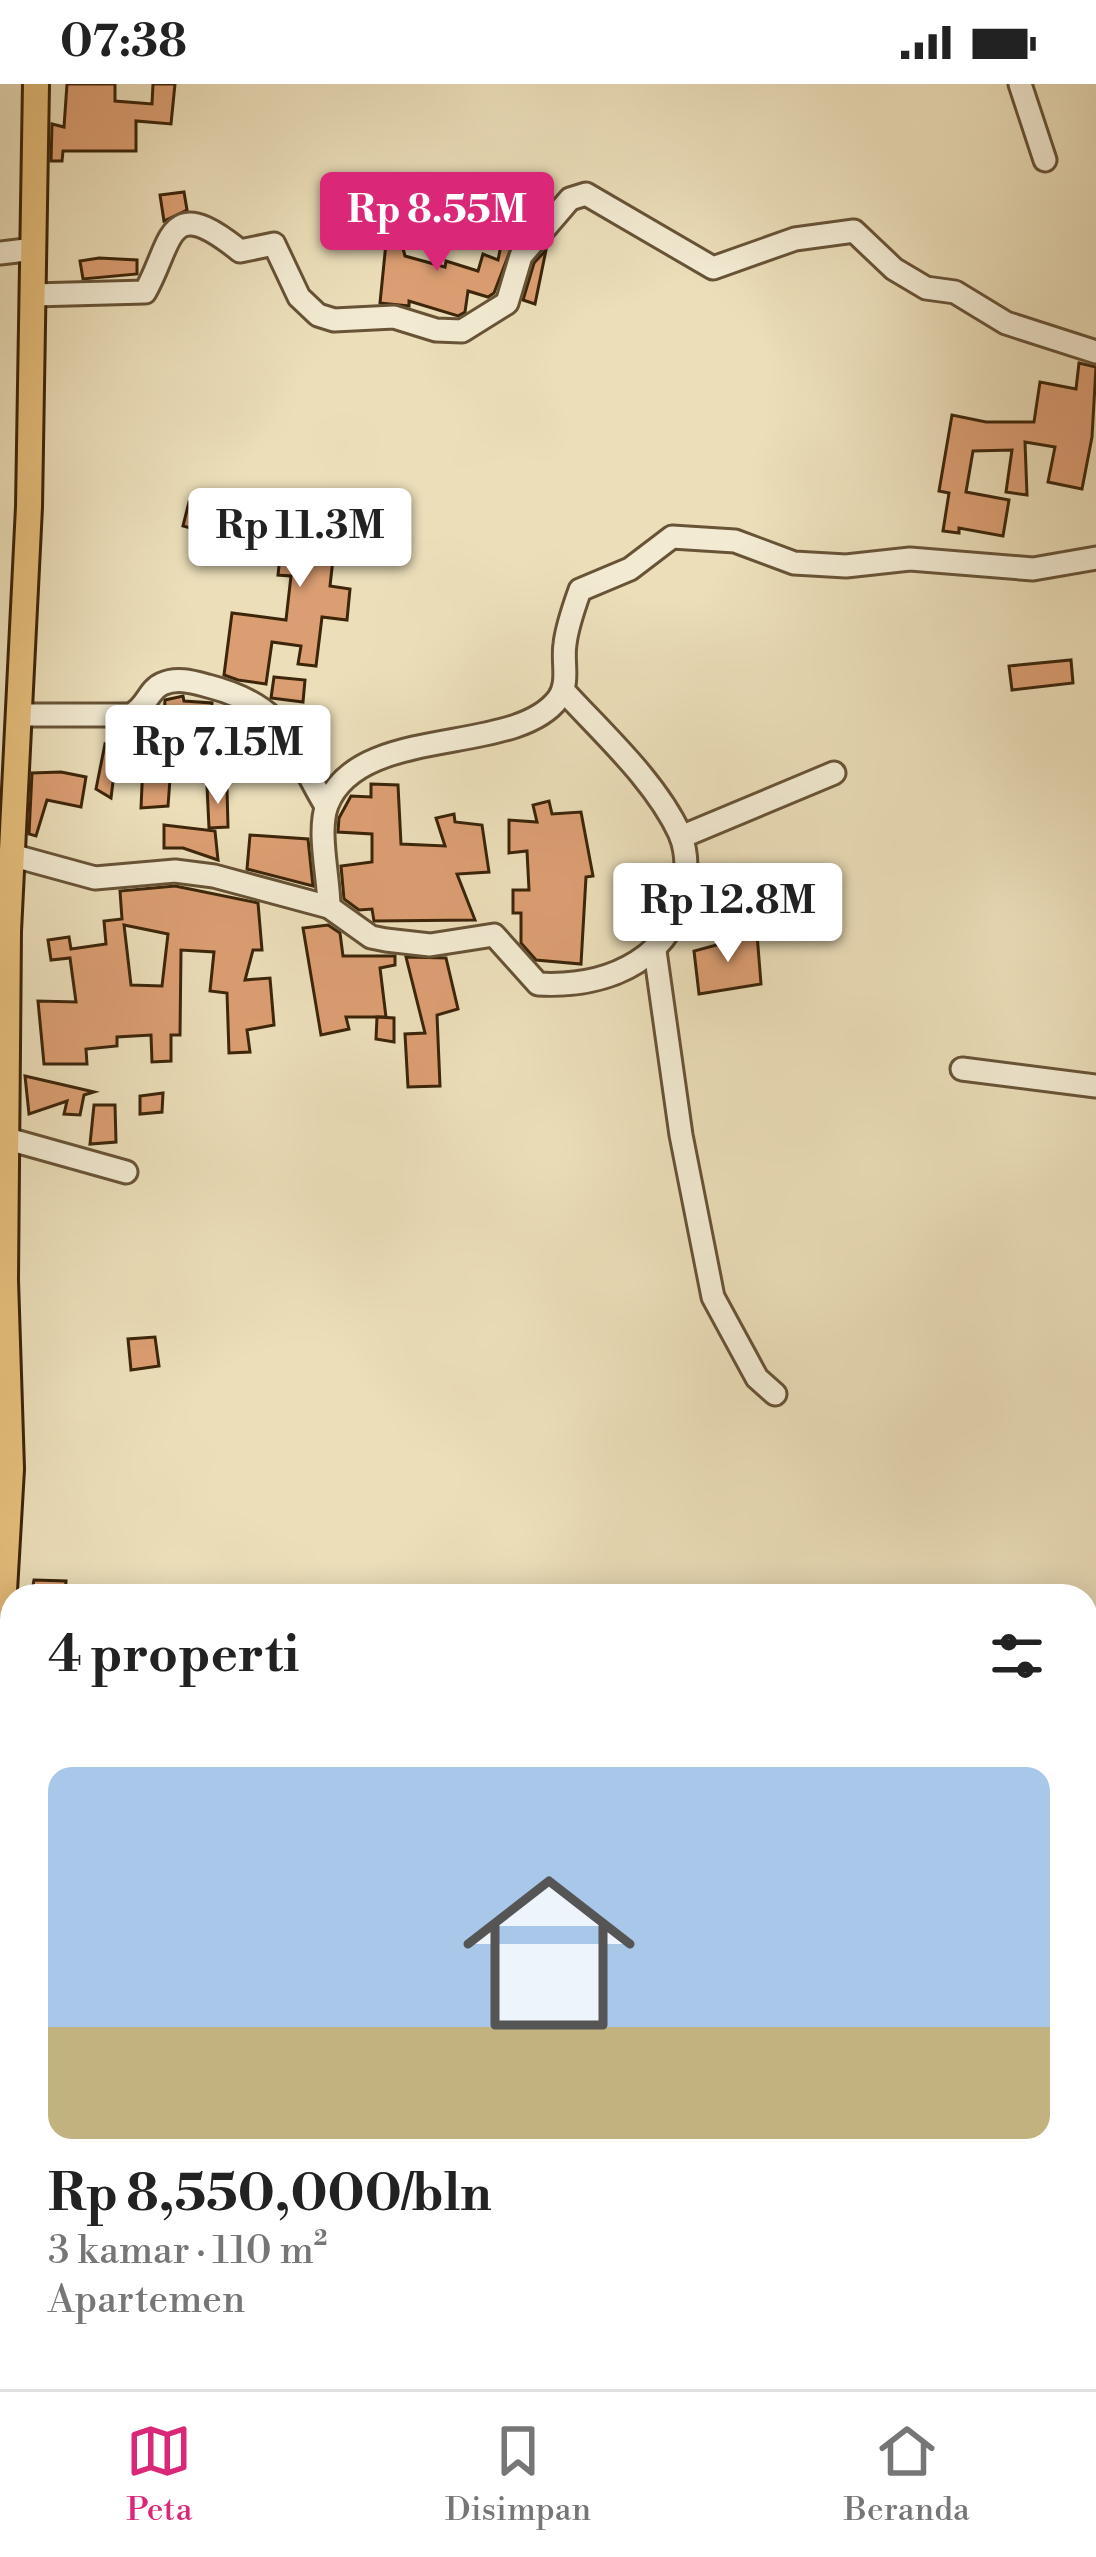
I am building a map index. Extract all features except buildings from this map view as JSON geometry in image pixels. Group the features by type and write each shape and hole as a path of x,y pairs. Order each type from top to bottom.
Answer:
{"main road":[{"path":"6,1584 10,1533 4,1095 11,854 6,818 19,715 35,84"}],"street":[{"path":"1020,84 1046,160"},
{"path":"33,296 145,292 164,240 171,230 186,226 212,232 240,251 274,244 299,297 318,315 348,322 394,317 436,330 462,331 508,303 521,256 570,199 586,194 713,268 760,248 854,231 894,269 926,288 955,292 1006,323 1096,352"},
{"path":"0,253 34,249"},
{"path":"326,806 342,785 368,766 412,748 528,721 556,702 563,690 564,644 580,590 630,569 672,537 735,541 794,562 846,566 910,559 1034,568 1096,558"},
{"path":"19,715 130,715 140,711 155,687 167,682 213,687 267,709 281,722 326,806 329,907"},
{"path":"11,854 95,878 191,871 329,907 371,937 386,940 430,945 494,935 538,984 601,976 655,951 677,924 684,904 681,837 647,787 563,690"},
{"path":"681,837 833,773"},
{"path":"655,951 681,1136 712,1297 757,1378 775,1394"},
{"path":"962,1069 1096,1086"},
{"path":"8,1139 127,1172"}]}
